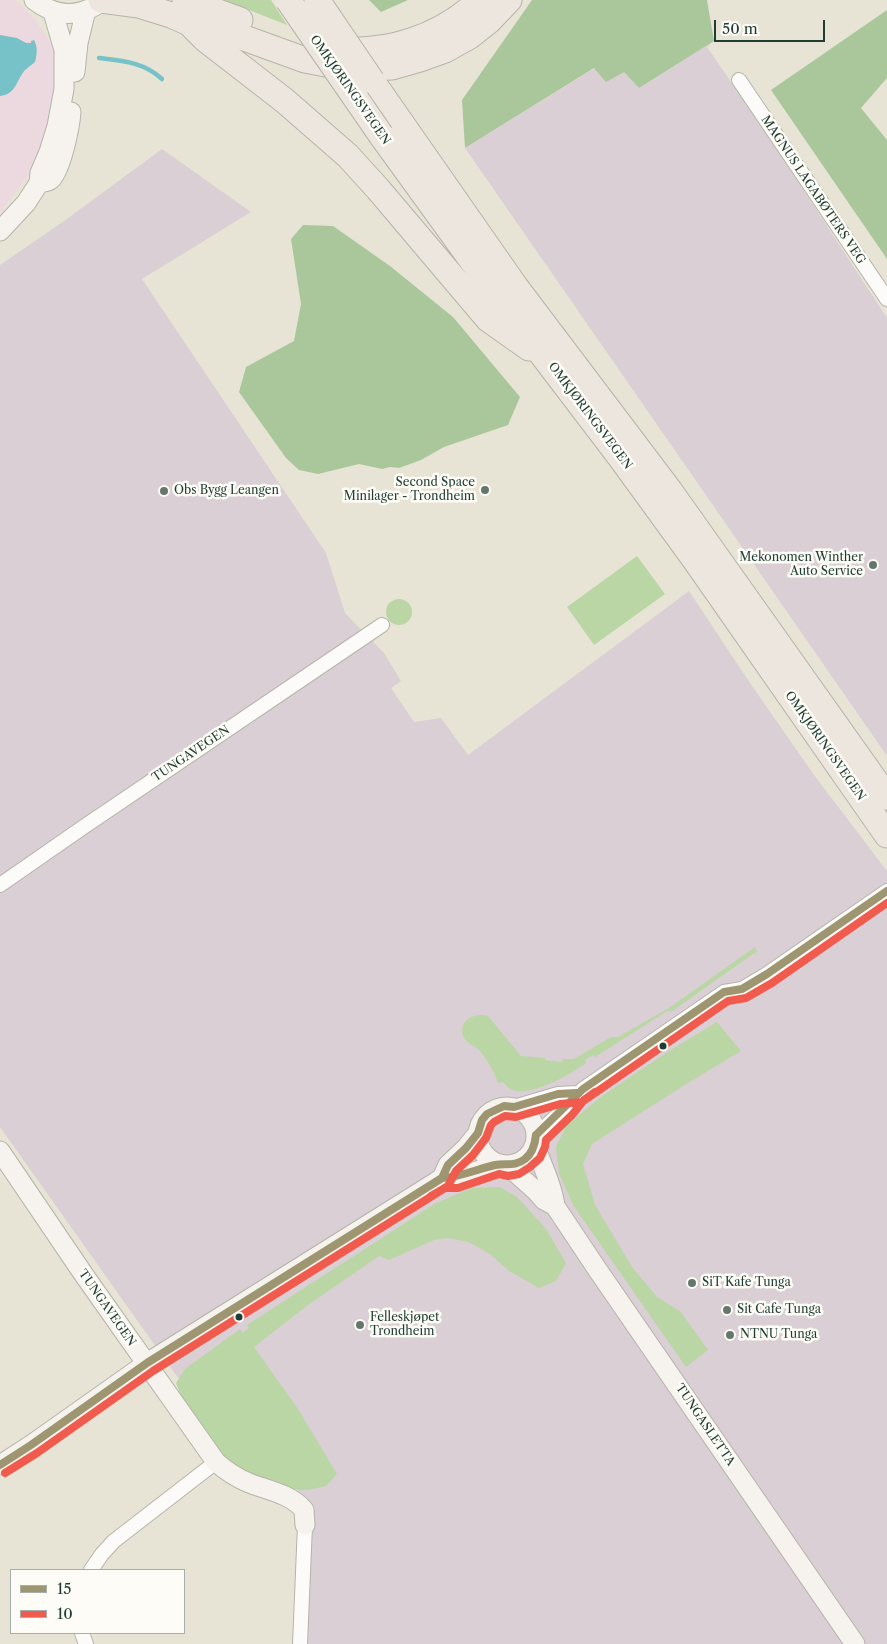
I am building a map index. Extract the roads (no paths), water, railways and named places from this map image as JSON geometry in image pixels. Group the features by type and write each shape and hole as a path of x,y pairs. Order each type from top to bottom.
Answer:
{"highway":[{"name":"OMKJØRINGSVEGEN","path":"288,0 515,286 670,491 887,797"},
{"name":"OMKJØRINGSVEGEN","path":"317,0 393,132 499,298 550,363 695,560 887,835"},
{"path":"97,4 140,5 171,16 187,12 314,46 372,50 432,33 451,23 480,0"},
{"path":"187,12 214,27 298,57 328,65 366,68 392,67 420,60 445,50 470,36 489,21 509,0"},
{"path":"187,12 205,39 292,106 348,156 488,319 550,363"}],"street":[{"path":"34,0 53,12 64,14 76,13 97,4"},
{"path":"39,183 50,180 55,173 66,144 70,126 78,43 97,4"},
{"path":"0,231 26,203 39,183 40,173 57,126 64,89 64,50 53,12"},
{"name":"MAGNUS LAGABØTERS VEG","path":"739,80 887,300"},
{"name":"TUNGAVEGEN","path":"0,885 382,625"},
{"path":"0,1465 147,1363 442,1178 456,1178 503,1165 517,1164 525,1159 531,1152 536,1140 577,1093 724,992 742,989 767,974 887,891"},
{"path":"514,1107 558,1094 577,1093"},
{"path":"503,1165 490,1160 483,1154 479,1146 478,1133 482,1120 487,1114 504,1106 514,1107 523,1111 535,1126 536,1140"},
{"path":"442,1178 448,1165 466,1148 478,1133"},
{"name":"TUNGASLETTA","path":"536,1140 540,1163 554,1193 555,1206"},
{"name":"TUNGAVEGEN","path":"0,1151 84,1275 216,1462 234,1476 294,1500 304,1510 300,1644"},
{"name":"TUNGASLETTA","path":"503,1165 536,1191 544,1200 555,1206 855,1644"},
{"path":"92,1569 114,1541 216,1462"}],"water":[{"path":"0,35 17,38 26,43 31,43 34,40 37,51 35,62 25,70 13,90 6,95 0,96"}],"waterway":[{"path":"99,58 125,61 148,69 162,79"}],"place":[{"name":"Second Space Minilager - Trondheim","path":"485,490"},
{"name":"Obs Bygg Leangen","path":"164,491"},
{"name":"Mekonomen Winther Auto Service","path":"873,565"},
{"name":"SiT Kafe Tunga","path":"692,1283"},
{"name":"Sit Cafe Tunga","path":"727,1310"},
{"name":"Felleskjøpet Trondheim","path":"360,1325"},
{"name":"NTNU Tunga","path":"730,1335"}]}
